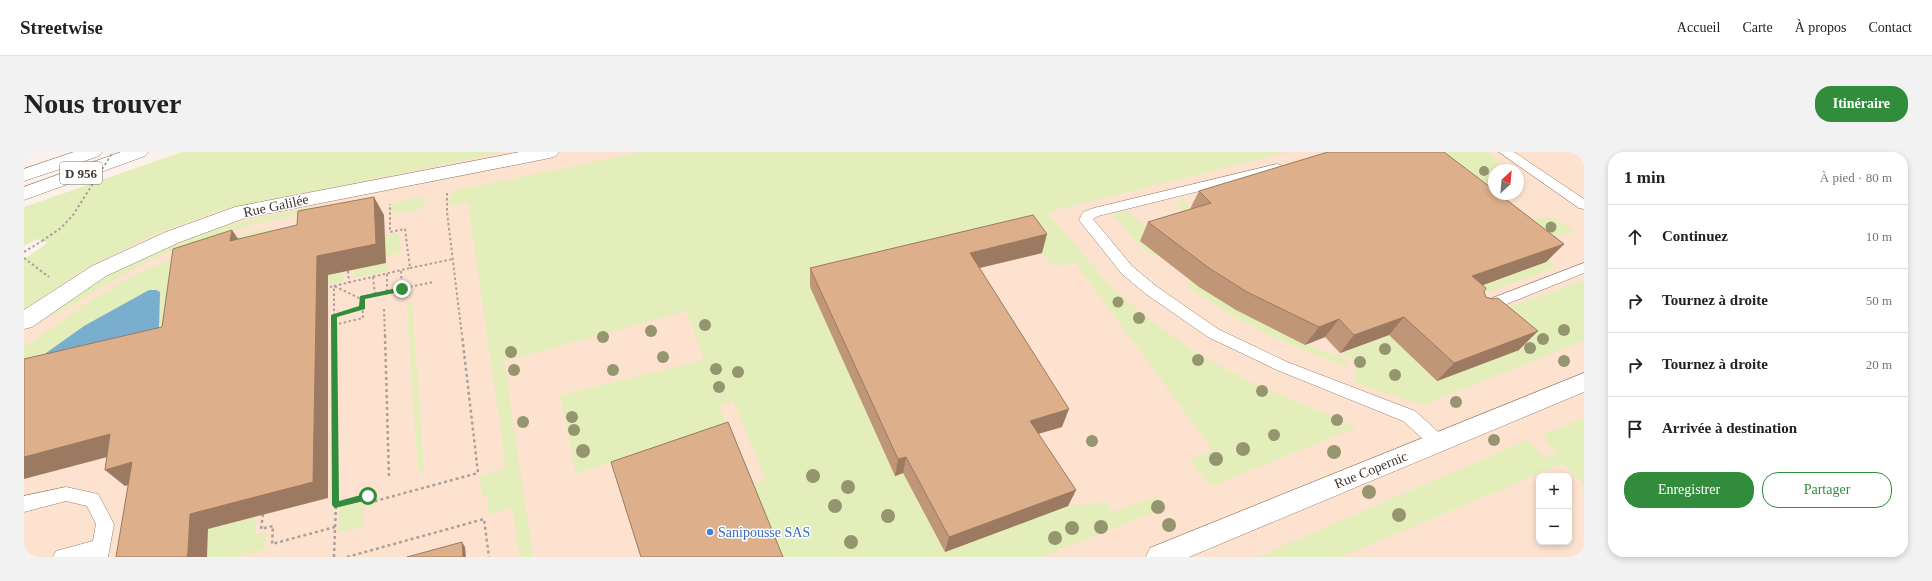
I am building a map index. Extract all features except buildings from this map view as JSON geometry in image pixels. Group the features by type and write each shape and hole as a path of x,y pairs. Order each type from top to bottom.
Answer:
{"main road":[{"name":"D 956","path":"24,163 58,152"},
{"name":"D 956","path":"24,175 93,152"},
{"name":"D 956","path":"24,194 139,152"},
{"name":"Rue Galilée","path":"24,321 98,271 172,237 242,212 550,152"},
{"name":"Rue Copernic","path":"1159,557 1584,382"}],"lane":[{"path":"1505,152 1584,205"},
{"path":"1293,165 1094,212 1088,215 1086,220 1126,270 1151,290 1213,333 1282,366 1404,414 1438,442"},
{"path":"1475,311 1584,268"},
{"path":"24,504 66,494 92,499 105,524 99,552 62,557"}],"path":[{"path":"24,252 61,228 74,215 113,152"},
{"path":"335,505 368,496 368,503 478,473 452,259 446,194 450,187"},
{"path":"390,199 390,232 405,229 410,268"},
{"path":"24,258 68,292"},
{"path":"319,289 452,259"},
{"path":"348,271 349,282"},
{"path":"401,271 402,289"},
{"path":"387,274 387,292"},
{"path":"373,277 375,295"},
{"path":"334,286 360,298 433,282"},
{"path":"334,286 334,557"},
{"path":"334,325 363,318 362,297"},
{"path":"334,315 362,308"},
{"path":"384,309 389,479"},
{"path":"263,514 261,530 273,526 272,544 335,527"},
{"path":"347,557 484,519 489,557"}],"shaded area":[{"path":"248,152 1584,152 1584,557 24,557 24,263"}],"green space":[{"path":"182,152 503,152 214,212 151,236 84,269 24,309 24,259 48,243 37,239 24,246 24,207"},
{"path":"641,152 1289,152 1047,212 1114,290 1140,312 1195,352 1248,381 1357,427 1210,487 1190,460 1213,450 1075,263 1054,266 1042,253 810,287 908,472 1068,506 1106,502 1113,512 1157,496 1165,508 1041,557 778,557 750,487 765,479 733,400 719,406 727,425 576,474 560,395 704,360 687,311 504,361 533,557 520,557 512,508 488,515 487,495 482,496 479,476 506,468 468,203 449,206 449,195 457,190"},
{"path":"1424,152 1488,152 1496,159 1498,164 1488,164 1488,182 1471,187"},
{"path":"424,196 425,208 393,214 392,203"},
{"path":"1184,199 1190,210 1202,222 1144,240 1161,257 1146,252 1112,215 1128,211 1144,226 1187,214 1175,201"},
{"path":"313,206 313,212 240,228 211,236 179,248 125,274 56,315 51,312 95,283 197,235 233,224"},
{"path":"1542,217 1556,219 1574,231 1528,248 1509,233"},
{"path":"271,228 267,253 179,345 24,382 24,347 103,293 133,276 191,251 231,238"},
{"path":"399,233 401,253 386,256 385,236"},
{"path":"1549,261 1557,267 1463,301 1456,295"},
{"path":"386,263 387,271 354,278 354,270"},
{"path":"344,272 344,281 274,296 274,287"},
{"path":"1189,279 1207,292 1264,325 1345,359 1349,368 1273,337 1238,319 1188,288"},
{"path":"1584,280 1584,341 1423,405 1355,383 1356,365 1348,357 1340,353 1389,335 1437,381 1482,317"},
{"path":"412,302 424,471 418,472 407,311 407,303"},
{"path":"1584,418 1584,484 1562,464 1541,473 1536,473 1536,475 1341,557 1257,557 1527,440 1544,457 1557,453 1548,443 1544,434"},
{"path":"363,502 364,527 339,533 339,507"},
{"path":"255,516 256,535 266,532 265,549 237,557 207,557 208,529"}],"water":[{"path":"149,290 156,290 160,292 159,328 42,362 46,353 84,326"}],"place":[{"name":"Sanipousse SAS","path":"710,532"}],"route":[{"path":"368,496 335,505 334,315 362,308 362,297 402,289"}]}
